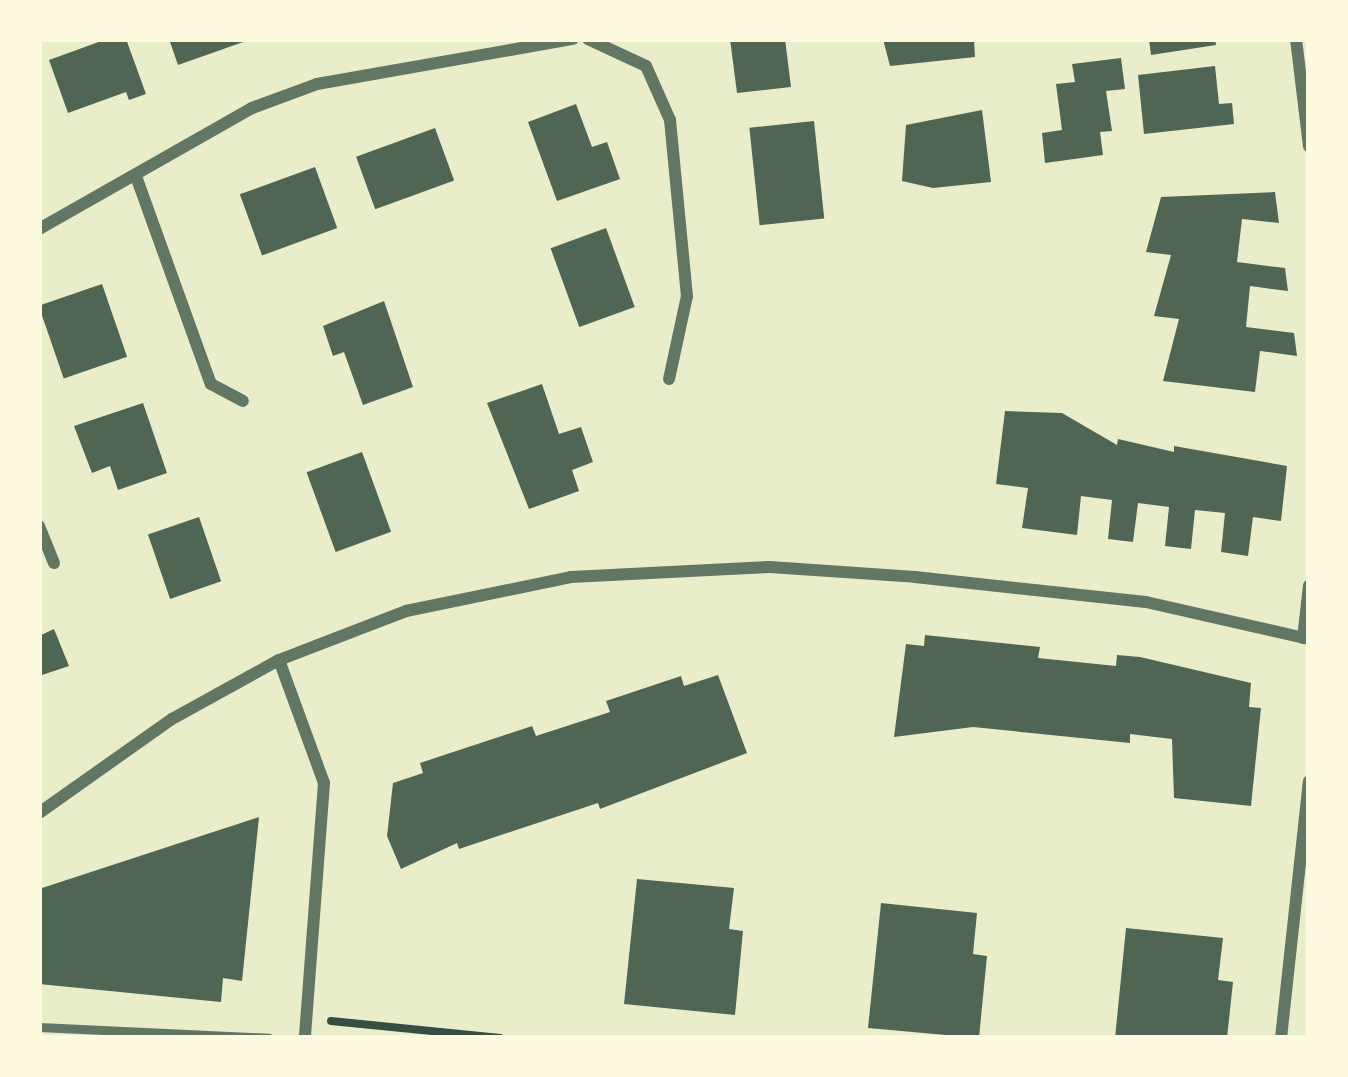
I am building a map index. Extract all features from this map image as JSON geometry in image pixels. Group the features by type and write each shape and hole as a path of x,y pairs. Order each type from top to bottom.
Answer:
{"street":[{"path":"39,229 137,179 252,108 316,84 573,39"},
{"path":"589,39 646,66 670,120 687,296 669,379"},
{"path":"1296,39 1309,146"},
{"path":"137,179 212,384 243,401"},
{"path":"39,526 54,563"},
{"path":"39,813 172,719 279,660 406,611 571,577 770,567 1146,602 1306,638 1309,585"},
{"path":"279,660 324,783 304,1038"},
{"path":"1281,1038 1309,782"}],"lane":[{"path":"39,1028 269,1038"}],"path":[{"path":"306,1019 500,1038"}],"building":[{"path":"107,39 126,39 146,94 129,100 126,92 68,113 49,60"},
{"path":"169,39 249,39 249,40 178,65"},
{"path":"730,39 785,39 791,87 737,93"},
{"path":"883,39 974,39 975,57 890,66"},
{"path":"1149,39 1215,39 1216,45 1151,55"},
{"path":"1121,58 1125,89 1106,91 1112,131 1100,132 1103,155 1045,163 1042,133 1062,130 1056,84 1075,82 1072,64"},
{"path":"1215,66 1219,104 1232,103 1234,124 1144,134 1138,75"},
{"path":"576,104 592,147 607,142 620,179 557,201 528,122"},
{"path":"982,110 991,182 933,188 902,181 906,125"},
{"path":"814,121 824,218 760,225 749,128"},
{"path":"435,128 454,181 375,209 356,157"},
{"path":"315,167 337,228 262,255 240,194"},
{"path":"1275,192 1279,223 1242,219 1237,262 1285,268 1288,291 1250,286 1246,327 1294,333 1297,356 1260,351 1255,392 1163,381 1179,319 1154,316 1171,255 1146,252 1161,197"},
{"path":"606,228 635,307 579,327 551,248"},
{"path":"102,284 127,357 64,379 39,306"},
{"path":"384,301 413,387 363,405 344,352 333,356 323,326"},
{"path":"542,384 559,434 581,427 593,462 572,470 579,491 529,509 487,403"},
{"path":"143,403 167,473 118,490 110,466 92,473 74,426"},
{"path":"1005,411 1062,413 1117,445 1118,439 1174,452 1174,446 1287,466 1281,521 1253,517 1248,556 1221,552 1225,513 1195,510 1191,549 1165,546 1169,507 1138,503 1133,542 1108,539 1112,500 1081,496 1077,535 1022,528 1028,488 996,484"},
{"path":"362,452 391,532 336,552 307,472"},
{"path":"199,517 221,581 170,599 148,535"},
{"path":"54,629 69,666 39,676 39,636"},
{"path":"925,635 1040,647 1038,658 1116,666 1117,655 1140,657 1251,683 1249,707 1261,708 1251,806 1174,798 1172,739 1130,734 1130,743 973,727 894,737 906,644 924,646"},
{"path":"718,675 747,753 600,809 598,803 459,849 457,843 401,869 387,836 393,783 423,773 420,763 532,726 536,736 610,712 606,701 681,676 684,686"},
{"path":"259,817 242,981 223,978 221,1002 39,984 39,889"},
{"path":"637,879 734,888 729,929 743,931 735,1015 624,1004"},
{"path":"881,903 977,913 973,954 987,956 979,1038 868,1028"},
{"path":"1126,928 1223,938 1218,980 1233,982 1227,1038 1115,1038"}]}
